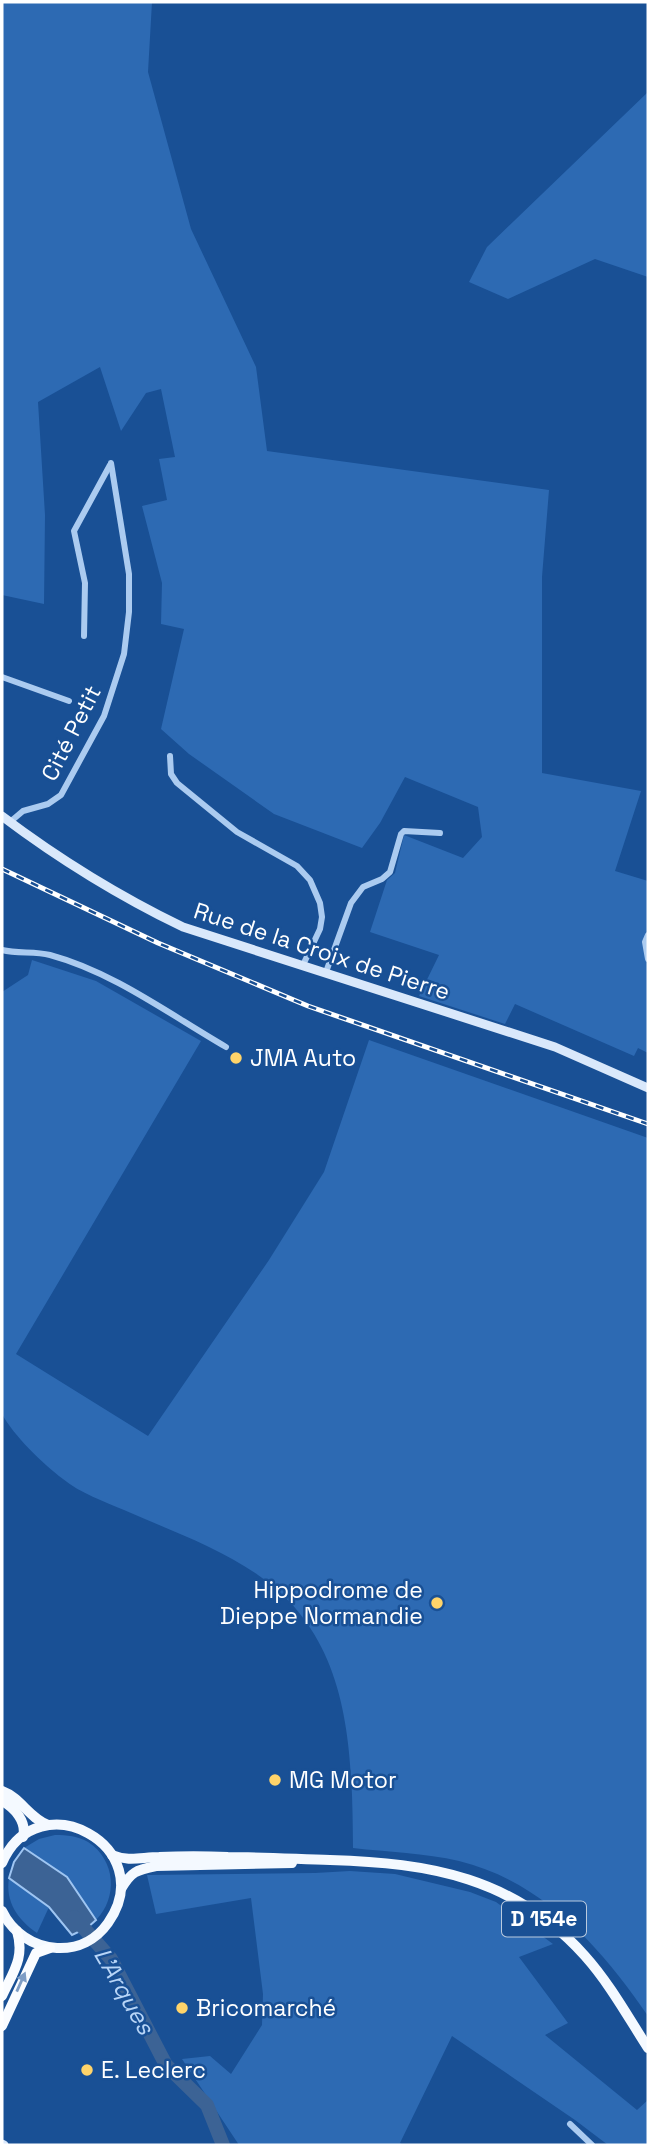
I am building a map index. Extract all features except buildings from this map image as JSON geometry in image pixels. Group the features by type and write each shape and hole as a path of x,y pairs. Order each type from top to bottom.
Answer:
{"highway":[{"path":"2,1996 20,1957 21,1946 17,1931"},
{"path":"2,2026 36,1953 50,1948"}],"main road":[{"name":"Rue de la Croix de Pierre","path":"2,816 85,874 132,902 183,927 555,1047 648,1088"},
{"path":"2,1791 19,1802 37,1821 48,1825 69,1824 99,1839 113,1855 118,1868 120,1890 118,1903 107,1925 97,1936 77,1946 50,1948 26,1939 3,1914"},
{"path":"2,1801 22,1821 25,1828 2,1863"},
{"path":"19,1840 48,1825"},
{"name":"D 154e","path":"113,1855 121,1859 137,1860 180,1856 390,1862 421,1866 472,1881 531,1908 560,1931 608,1985 648,2048"},
{"name":"D 154e","path":"120,1890 127,1877 139,1870 156,1866 274,1865 331,1860"}],"street":[{"name":"Cité Petit","path":"10,822 23,811 48,804 61,795 104,716 124,654 129,612 129,574 111,463 74,531 85,583 84,636"},
{"path":"2,677 69,701"},
{"path":"170,756 171,774 177,783 237,832 297,866 310,880 320,903 322,917 320,929 303,965"},
{"path":"326,972 351,903 363,887 382,879 390,872 401,834 404,831 440,832"},
{"path":"648,935 645,942 648,959"},
{"path":"2,950 39,953 72,962 147,999 226,1047"},
{"path":"570,2124 592,2145"}],"shaded area":[{"path":"2,2 152,2 148,72 191,229 256,367 267,451 549,490 542,577 542,773 641,791 615,871 648,881 648,1053 638,1048 634,1056 515,1004 505,1024 419,996 439,955 370,932 387,880 395,873 404,835 463,858 482,837 478,807 405,777 380,823 362,848 274,814 189,754 161,729 184,629 161,624 162,583 142,506 167,500 159,459 175,457 161,389 146,393 121,431 100,367 38,402 45,515 44,604 2,595"},
{"path":"648,92 648,277 595,259 508,299 469,282 487,247"},
{"path":"32,960 96,981 201,1041 16,1354 148,1436 269,1260 324,1172 369,1040 648,1138 648,2016 590,1942 567,1920 517,1884 489,1871 446,1858 353,1848 351,1772 340,1698 329,1663 312,1630 289,1601 258,1575 227,1556 93,1497 70,1484 29,1449 2,1414 2,992 28,975"},
{"path":"55,1835 72,1836 88,1842 104,1859 109,1869 111,1890 103,1911 96,1920 67,1877 24,1848 39,1839"},
{"path":"24,1848 67,1877 96,1920 87,1928 72,1935 49,1907 9,1878 14,1862"},
{"path":"350,1871 395,1874 470,1892 496,1902 553,1944 519,1957 568,2023 545,2035 637,2110 648,2100 648,2145 608,2145 452,2036 400,2143 403,2145 239,2145 182,2059 210,2056 231,2074 262,2025 263,1994 251,1898 156,1914 147,1875"},
{"path":"9,1878 49,1907 37,1933 14,1910 9,1895"}],"waterway":[{"name":"L'Arques","path":"74,1917 111,1959 166,2065 207,2105 223,2145"}],"railway":[{"path":"2,869 158,943 308,1006 648,1124"}],"place":[{"name":"JMA Auto","path":"236,1058"},
{"name":"Hippodrome de Dieppe Normandie","path":"437,1603"},
{"name":"MG Motor","path":"275,1780"},
{"name":"Bricomarché","path":"182,2008"},
{"name":"E. Leclerc","path":"87,2070"}]}
